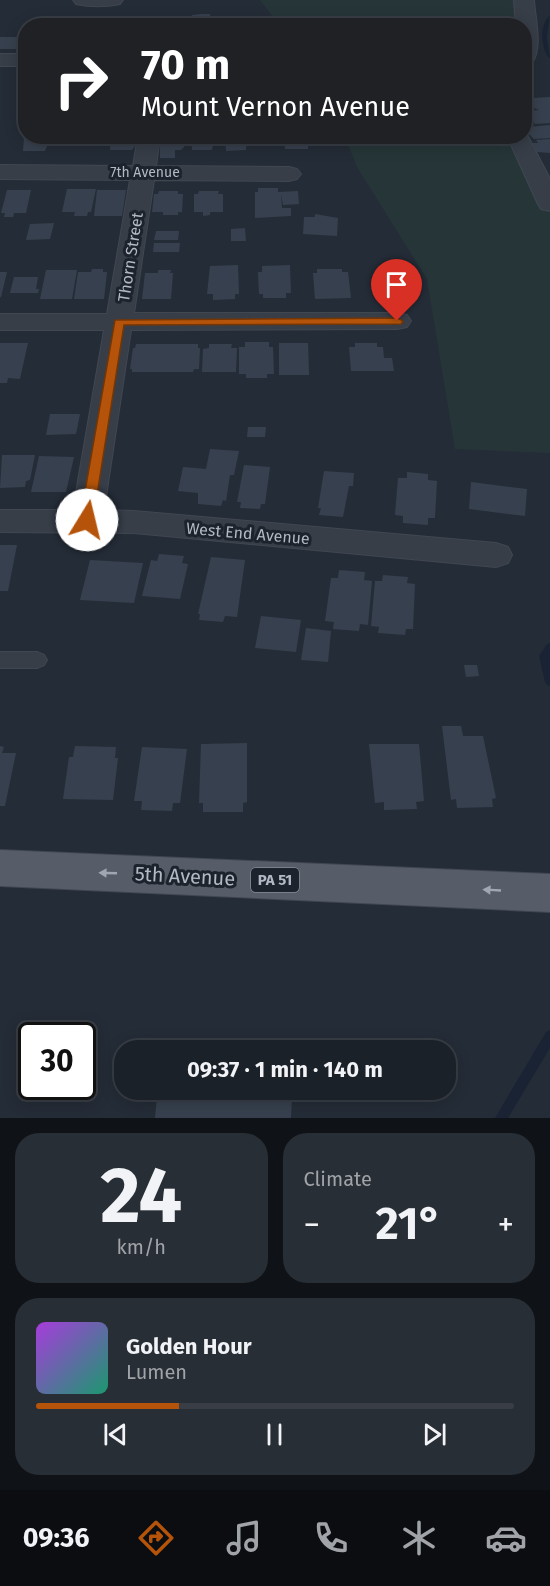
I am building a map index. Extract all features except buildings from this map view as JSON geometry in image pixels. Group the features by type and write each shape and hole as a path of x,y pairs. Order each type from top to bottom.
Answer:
{"main road":[{"name":"5th Avenue","path":"0,868 550,892"}],"street":[{"path":"83,0 113,1"},
{"path":"524,0 525,18"},
{"path":"0,60 18,60"},
{"name":"Thorn Street","path":"87,520 148,144"},
{"path":"522,144 550,204"},
{"name":"7th Avenue","path":"0,172 289,174"},
{"path":"0,322 397,321"},
{"name":"West End Avenue","path":"0,521 134,522 496,555"}],"lane":[{"path":"0,660 37,660"}],"shaded area":[{"path":"260,0 524,0 525,18 274,18"},
{"path":"348,144 521,144 550,204 550,453 455,449 427,279 357,167"}],"waterway":[{"path":"550,17 545,37 550,56"},
{"path":"550,647 544,656 550,682"},
{"path":"501,1118 550,1036"}],"route":[{"path":"87,520 119,322 397,321"}]}
